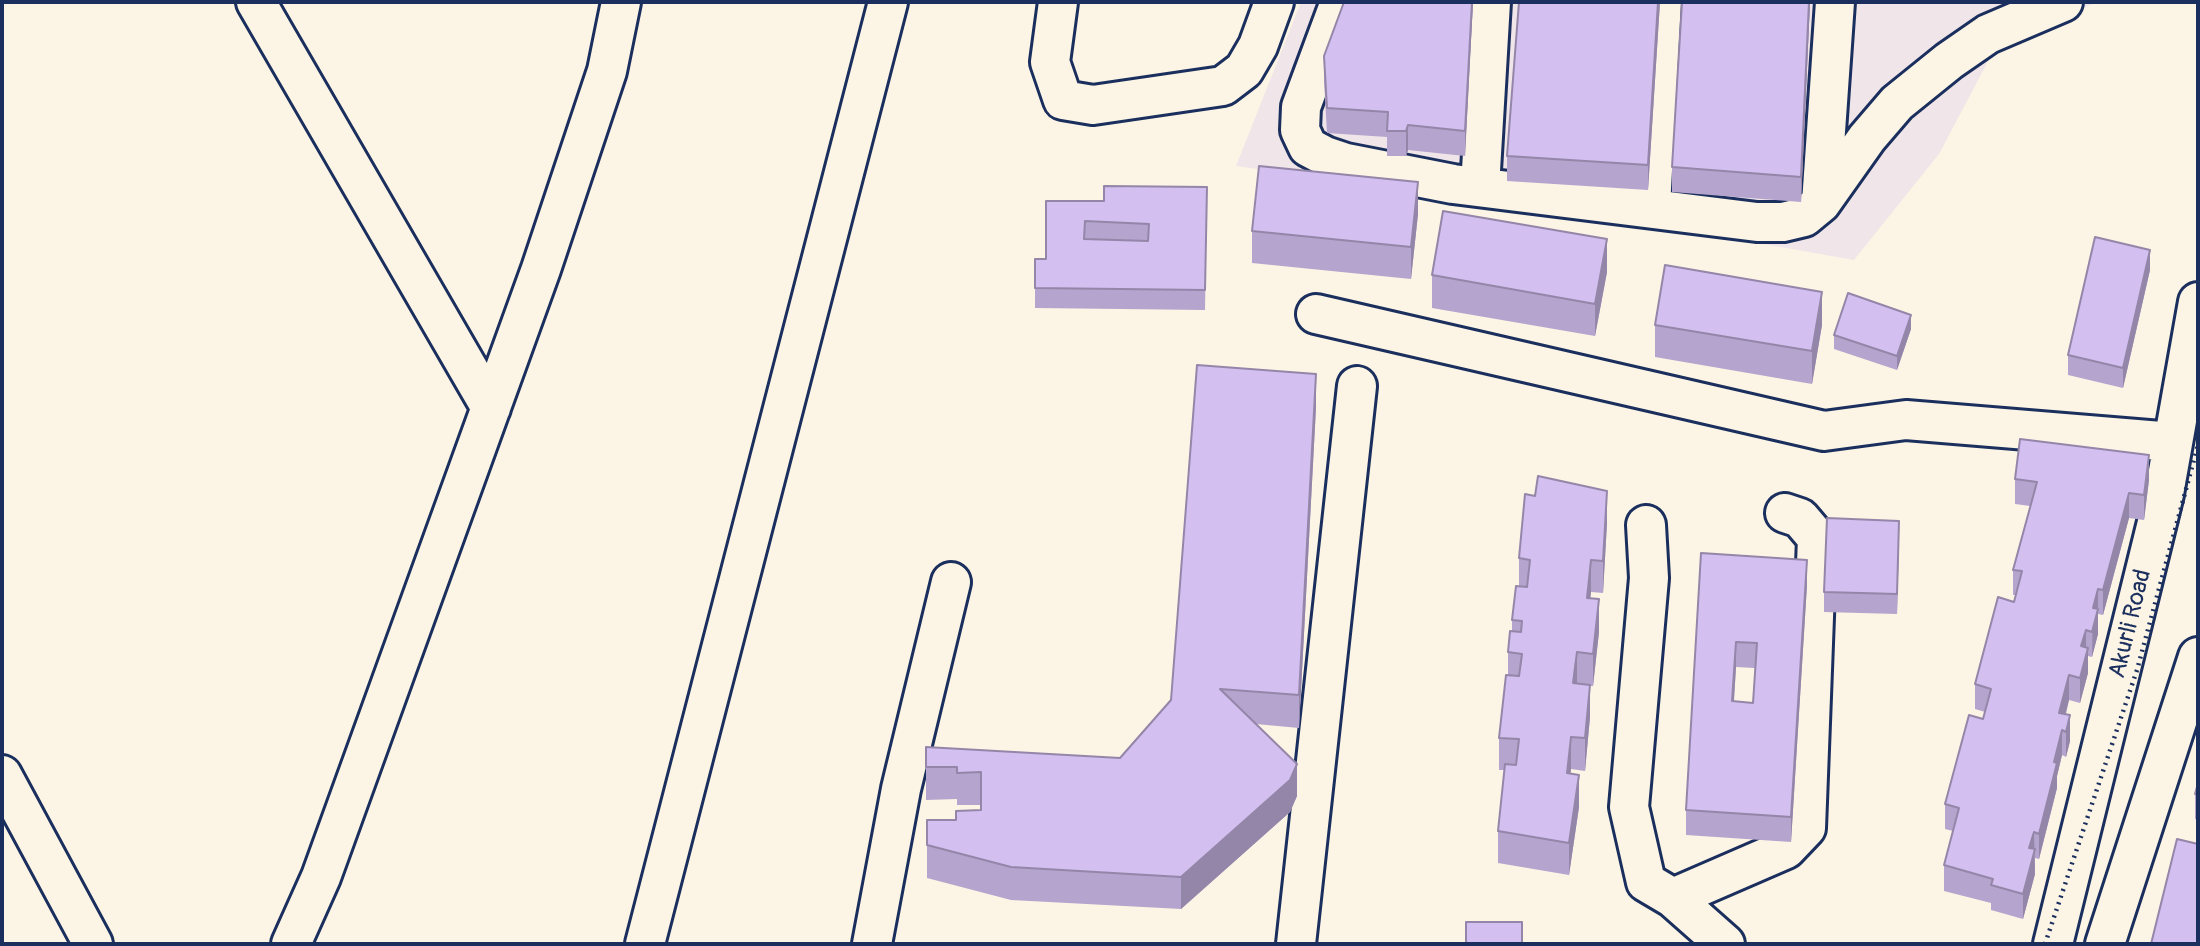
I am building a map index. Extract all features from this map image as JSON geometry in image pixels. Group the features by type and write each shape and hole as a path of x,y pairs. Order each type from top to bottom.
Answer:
{"street":[{"path":"256,2 491,408"},
{"path":"291,944 321,877 541,269 607,71 621,2"},
{"path":"645,944 888,2"},
{"path":"1058,2 1050,62 1063,100 1093,105 1223,86 1244,70 1258,46 1274,2"},
{"path":"1340,2 1301,107 1300,130 1308,147 1325,156 1346,163 1453,184 1757,222 1783,222 1804,217 1821,203 1867,138 1897,103 1988,34 2063,2"},
{"path":"1480,187 1491,2"},
{"path":"1651,207 1662,2"},
{"path":"1821,203 1835,2"},
{"name":"Akurli Road","path":"2053,944 2164,494 2186,443 2198,302"},
{"path":"1316,314 1824,431 1906,419 2186,443"},
{"path":"1296,944 1357,386"},
{"path":"1673,898 1786,849 1806,828 1817,538 1800,518 1785,513"},
{"path":"1646,525 1648,578 1629,807 1646,882 1673,898 1725,944"},
{"path":"872,944 901,789 951,582"},
{"path":"2105,944 2198,657"},
{"path":"2,775 93,944"}],"path":[{"path":"2045,944 2137,670 2186,443"}],"shaded area":[{"path":"1301,2 2097,2 1995,48 1939,154 1854,260 1628,220 1236,166"}],"building":[{"path":"1344,2 1472,2 1465,131 1408,125 1406,131 1387,131 1388,112 1327,108 1324,56"},
{"path":"1519,2 1658,2 1648,165 1507,156"},
{"path":"1682,2 1809,2 1801,177 1672,167"},
{"path":"1259,166 1418,182 1411,247 1252,231"},
{"path":"1104,186 1207,187 1205,290 1035,288 1035,259 1046,259 1046,201 1104,201","holes":["1085,221 1149,224 1148,241 1084,239"]},
{"path":"1443,211 1607,239 1595,304 1432,275"},
{"path":"2095,237 2150,250 2123,368 2068,355"},
{"path":"1665,265 1822,292 1812,351 1655,325"},
{"path":"1848,293 1911,315 1897,356 1834,335"},
{"path":"1197,365 1316,374 1299,695 1220,689 1297,764 1290,780 1181,877 1011,867 927,845 927,820 956,820 956,811 981,810 981,772 957,773 957,767 926,767 926,747 1120,758 1171,700"},
{"path":"2020,439 2149,455 2144,495 2129,493 2103,590 2098,589 2093,608 2098,609 2092,632 2086,630 2081,646 2088,648 2080,678 2069,675 2059,713 2070,715 2066,732 2062,730 2054,762 2057,763 2039,834 2034,832 2029,848 2035,849 2023,894 1991,885 1993,879 1944,865 1959,808 1945,804 1969,715 1983,719 1991,689 1975,684 1998,597 2014,602 2022,571 2013,570 2037,482 2015,479"},
{"path":"1538,476 1607,491 1603,561 1591,560 1587,598 1599,599 1593,654 1577,652 1573,683 1590,685 1585,738 1571,737 1567,773 1579,775 1569,843 1498,831 1505,764 1516,765 1519,739 1499,738 1506,675 1519,676 1522,654 1508,652 1510,631 1521,632 1522,621 1512,620 1516,586 1527,587 1530,560 1519,558 1525,494 1535,496"},
{"path":"1827,518 1899,521 1897,594 1824,592"},
{"path":"1701,553 1807,560 1791,817 1686,810","holes":["1736,642 1757,643 1753,703 1732,701"]},
{"path":"2177,839 2198,844 2198,944 2151,944"},
{"path":"1466,922 1522,922 1522,944 1466,944"}]}
